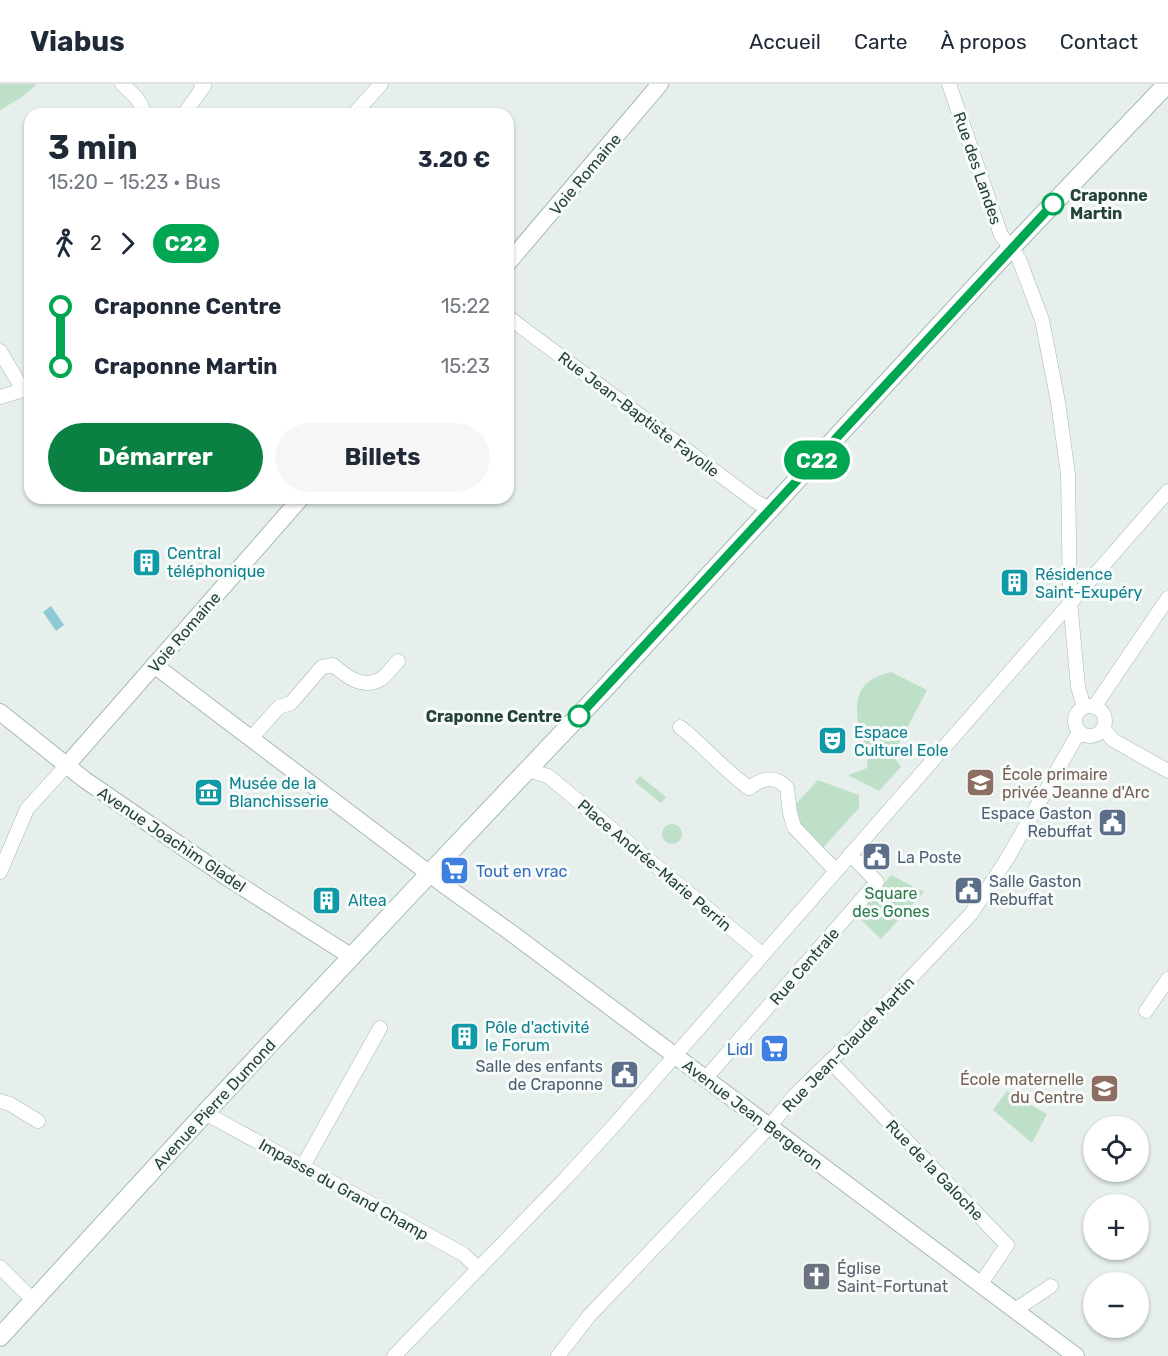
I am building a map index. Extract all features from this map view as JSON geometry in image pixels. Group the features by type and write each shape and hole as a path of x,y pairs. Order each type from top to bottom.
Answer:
{"main road":[{"name":"Avenue Pierre Dumond","path":"0,1337 205,1113 771,510 1010,249 1167,84"}],"street":[{"path":"122,84 137,97 143,108"},
{"path":"188,108 204,86 201,84"},
{"path":"359,108 381,84"},
{"name":"Voie Romaine","path":"514,256 660,84"},
{"name":"Rue des Landes","path":"949,84 1001,235 1010,249"},
{"path":"1010,249 1019,259 1042,320 1058,402 1068,474 1070,601 1078,687 1089,707 1102,712 1105,723 1101,732 1092,736 1079,732 1074,723 1076,714 1089,707 1168,598"},
{"name":"Rue Jean-Baptiste Fayolle","path":"514,321 755,501 771,510"},
{"path":"0,351 23,390 0,397"},
{"path":"394,1356 566,1178 1168,490"},
{"name":"Voie Romaine","path":"66,766 296,504"},
{"path":"251,738 279,707 291,703 322,667 333,665 357,682 370,682 381,679 398,661"},
{"name":"Avenue Jean Bergeron","path":"154,665 1076,1356"},
{"name":"Avenue Joachim Gladel","path":"0,712 66,766 228,878 352,957"},
{"path":"680,727 749,788 767,779 781,781 788,788 790,813 794,827 836,871"},
{"path":"1103,728 1113,740 1168,771"},
{"name":"Rue Jean-Claude Martin","path":"558,1356 589,1316 769,1127 795,1095 940,949 971,914 1007,859 1079,732"},
{"path":"545,752 548,776"},
{"path":"0,872 27,809 66,766"},
{"name":"Place Andrée-Marie Perrin","path":"528,770 548,776 762,954"},
{"name":"Rue Centrale","path":"705,1079 878,882 850,854"},
{"path":"1146,1011 1168,979"},
{"path":"297,1163 380,1028"},
{"name":"Rue de la Galoche","path":"830,1061 1007,1245 980,1285"},
{"path":"0,1101 10,1104 38,1121"},
{"name":"Impasse du Grand Champ","path":"205,1113 463,1254 479,1269"},
{"path":"0,1267 34,1301"},
{"path":"1014,1310 1051,1286"}],"green space":[{"path":"0,84 37,84 22,97 0,110"},
{"path":"891,672 927,690 893,755 901,767 879,791 848,775 867,768 868,754 860,732 857,711 860,693 870,680"},
{"path":"640,776 666,797 661,803 635,782"},
{"path":"818,780 859,795 859,808 821,850 800,825 792,808"},
{"path":"672,824 679,827 682,834 679,841 672,844 665,841 662,834 665,827"},
{"name":"Square des Gones","path":"891,875 924,892 881,939 857,916"},
{"path":"1007,1091 1047,1114 1032,1143 993,1110"}],"water":[{"path":"51,606 64,625 56,631 43,612"}],"bus line":[{"name":"C22","path":"579,716 1053,204"}],"place":[{"name":"Craponne Martin","path":"1053,204"},
{"name":"Central téléphonique","path":"146,562"},
{"name":"Résidence Saint-Exupéry","path":"1014,583"},
{"name":"Craponne Centre","path":"579,716"},
{"name":"Espace Culturel Eole","path":"833,741"},
{"name":"École primaire privée Jeanne d'Arc","path":"981,783"},
{"name":"Musée de la Blanchisserie","path":"208,792"},
{"name":"Espace Gaston Rebuffat","path":"1113,822"},
{"name":"La Poste","path":"876,857"},
{"name":"Tout en vrac","path":"455,871"},
{"name":"Salle Gaston Rebuffat","path":"968,890"},
{"name":"Altea","path":"327,900"},
{"name":"Pôle d'activité le Forum","path":"464,1036"},
{"name":"Lidl","path":"774,1049"},
{"name":"Salle des enfants de Craponne","path":"624,1075"},
{"name":"École maternelle du Centre","path":"1105,1088"},
{"name":"Église Saint-Fortunat","path":"816,1277"}]}
